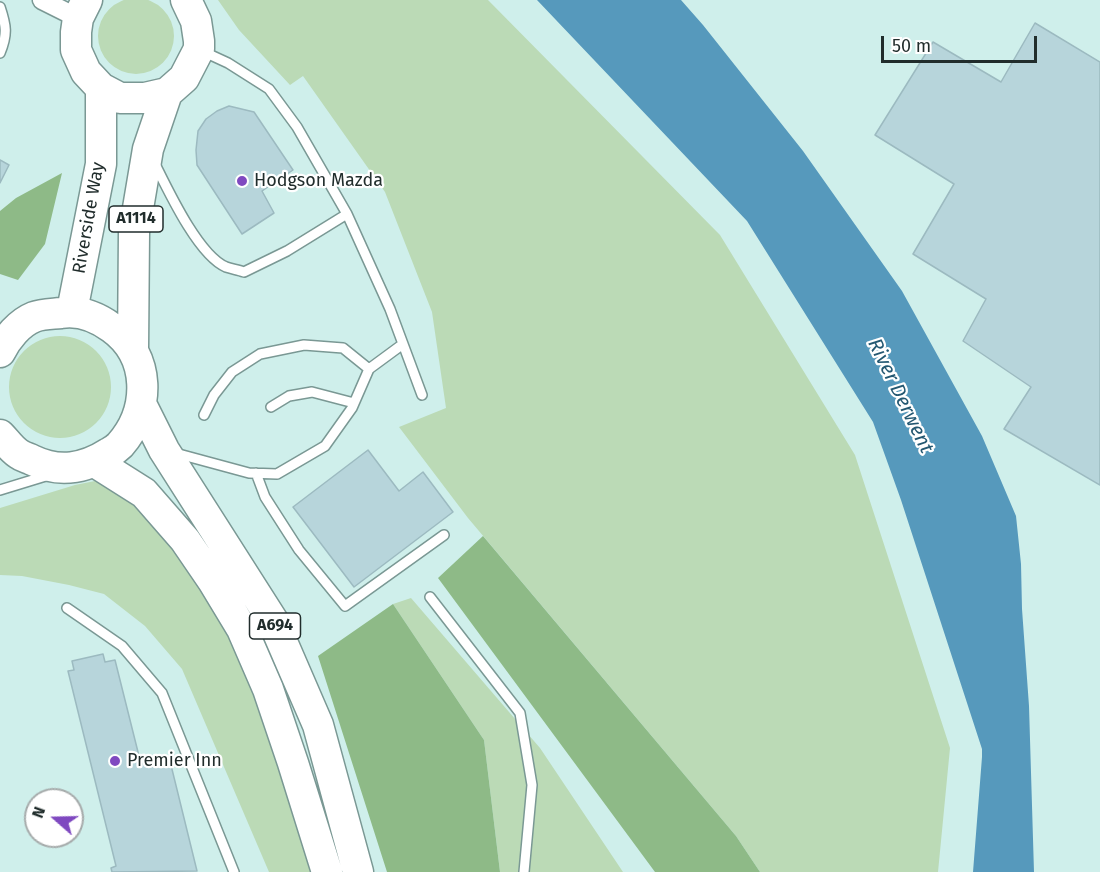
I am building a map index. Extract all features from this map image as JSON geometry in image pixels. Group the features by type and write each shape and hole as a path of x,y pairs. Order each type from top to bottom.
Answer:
{"main road":[{"path":"187,0 196,21 200,41 199,49"},
{"path":"83,9 76,32 76,50 86,72 101,88 120,98 145,98 167,93"},
{"name":"A1114","path":"133,350 134,232 148,149 167,93 184,78 199,49"},
{"name":"Riverside Way","path":"72,311 100,164 101,88"},
{"name":"A694","path":"0,352 11,320 72,311 98,318 121,334 133,350 142,376 143,392 132,428 119,446 82,465 44,466 19,454 0,435"},
{"name":"A694","path":"141,404 164,450 273,621 318,725 358,872"},
{"name":"A694","path":"82,465 144,493 185,540 242,629 268,688 327,872"}],"street":[{"path":"42,0 83,9"}],"lane":[{"path":"0,7 6,29 0,53"},
{"path":"199,49 228,63 269,89 297,127 347,214 390,309 422,395"},
{"path":"148,149 177,207 206,252 225,266 244,272 287,251 347,214"},
{"path":"164,450 253,473 277,474 325,446 352,408 369,369 403,344"},
{"path":"204,415 214,395 232,372 260,354 304,345 343,348 369,369"},
{"path":"271,407 289,396 312,392 354,403"},
{"path":"0,490 82,465"},
{"path":"253,473 265,497 300,550 345,606 444,535"},
{"path":"430,597 520,713 532,785 524,872"},
{"path":"67,608 122,646 162,693 234,872"}],"green space":[{"path":"136,-2 150,1 163,9 171,22 174,36 171,50 163,63 150,71 136,74 122,71 109,63 101,50 98,36 101,22 109,9 122,1"},
{"path":"218,0 488,0 720,235 855,455 950,748 938,872 760,872 736,836 468,518 399,427 446,408 432,312 385,192 303,76 290,85 239,30"},
{"path":"62,173 45,244 18,280 0,274 0,211 16,198"},
{"path":"60,336 80,340 96,351 107,367 111,387 107,407 96,423 80,434 60,438 40,434 24,423 13,407 9,387 13,367 24,351 40,340"},
{"path":"95,481 127,494 162,530 235,645 300,820 312,872 269,872 182,669 145,626 104,594 22,576 0,575 0,508"},
{"path":"483,536 736,836 760,872 655,872 438,578"},
{"path":"411,598 540,748 623,872 500,872 484,740 393,604"},
{"path":"393,604 484,740 500,872 387,872 318,656"}],"water":[{"name":"River Derwent","path":"537,0 681,0 803,151 902,291 982,436 1016,516 1029,706 1034,872 973,872 982,749 901,500 873,422 747,221"}],"building":[{"path":"1035,23 1100,62 1100,485 1004,429 1031,387 963,341 986,299 913,254 954,184 875,135 933,42 1001,82"},
{"name":"Hodgson Mazda","path":"229,106 254,112 293,170 262,191 274,213 242,234 197,165 198,131 206,119"},
{"path":"0,160 9,165 0,183"},
{"path":"368,450 399,491 423,472 453,512 354,587 293,507"},
{"name":"Premier Inn","path":"103,654 105,662 115,660 141,764 169,757 197,871 112,872 111,868 116,866 68,671 74,670 72,661"}],"place":[{"name":"Hodgson Mazda","path":"242,181"},
{"name":"Premier Inn","path":"115,761"}]}
